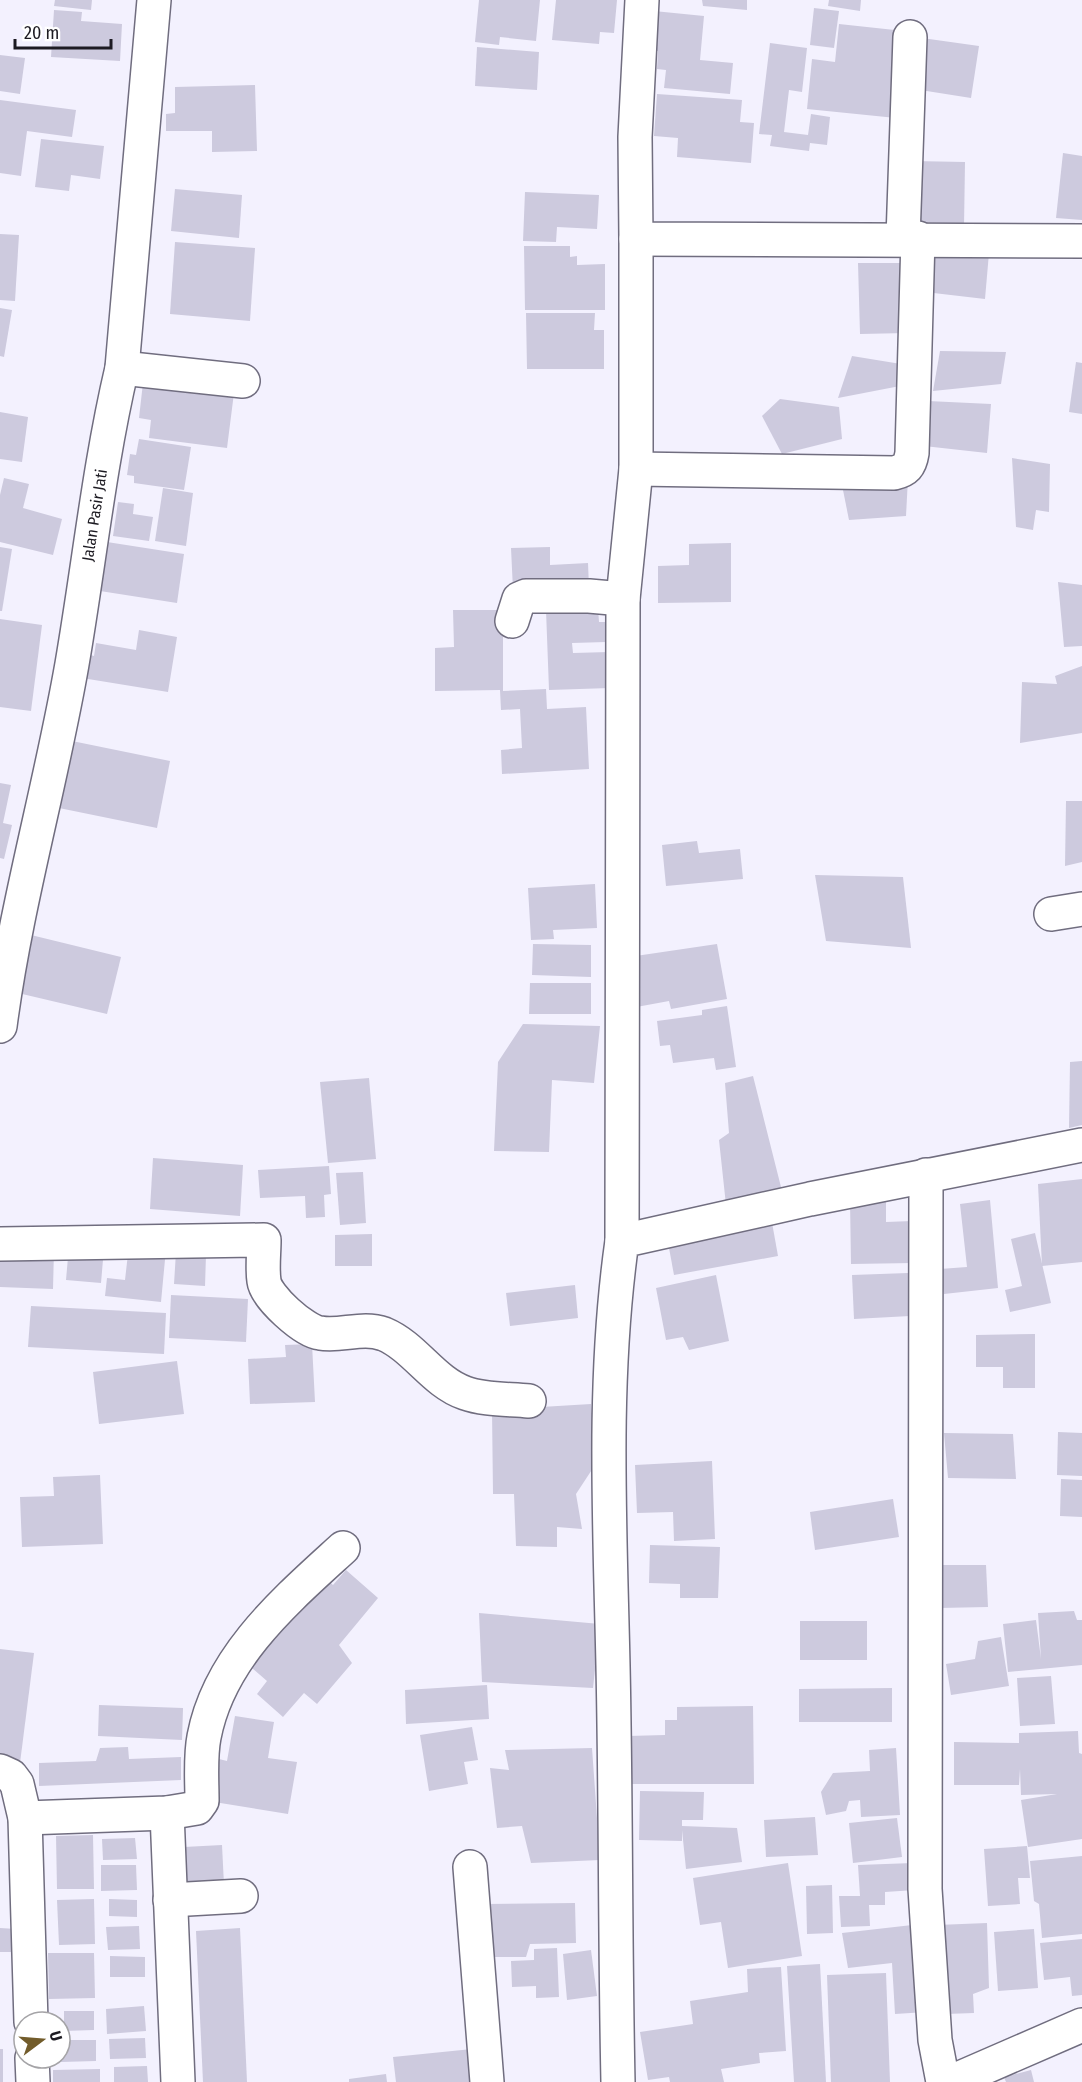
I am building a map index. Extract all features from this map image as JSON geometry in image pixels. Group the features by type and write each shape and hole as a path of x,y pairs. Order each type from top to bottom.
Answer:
{"street":[{"name":"Jalan Pasir Jati","path":"0,1026 12,953 71,666 108,426 122,368 154,0"},
{"path":"618,2082 616,1787 608,1406 612,1322 622,1241 623,599 636,469 635,137 642,0"},
{"path":"636,469 894,473 904,470 910,464 912,453 910,37"},
{"path":"636,239 910,238 1082,241"},
{"path":"122,368 243,381"},
{"path":"512,621 519,599 526,596 589,596 623,599"},
{"path":"622,1241 926,1174 1082,1145"},
{"path":"926,1174 925,1889 935,2040 943,2082"},
{"path":"0,1244 264,1240 264,1284 274,1298 306,1328 320,1333 363,1330 383,1334 401,1343 437,1375 465,1393 529,1401"},
{"path":"25,1818 167,1813 197,1808 201,1801 204,1739 211,1707 223,1679 249,1643 289,1597 343,1548"},
{"path":"0,1771 11,1776 17,1784 25,1818 31,2010"},
{"path":"167,1813 178,2082"},
{"path":"470,1867 488,2082"},
{"path":"170,1900 241,1896"},
{"path":"951,2082 1082,2025"}],"building":[{"path":"55,0 92,0 91,10 54,6"},
{"path":"479,0 540,0 536,41 500,37 499,45 475,42"},
{"path":"556,0 617,0 614,33 600,32 599,44 552,40"},
{"path":"702,0 747,0 747,10 703,6"},
{"path":"829,0 861,0 860,11 828,6"},
{"path":"814,8 839,11 834,48 810,45"},
{"path":"54,10 82,12 81,21 122,24 120,61 51,57"},
{"path":"654,11 704,16 700,60 733,63 730,94 664,88 666,70 657,69 658,51 650,51"},
{"path":"839,24 904,31 896,118 807,109 812,59 835,62"},
{"path":"922,38 979,46 971,98 914,89"},
{"path":"770,43 807,48 802,92 789,90 784,132 808,135 811,114 830,117 827,145 810,143 809,151 770,146 772,135 759,134"},
{"path":"477,47 539,52 537,90 475,86"},
{"path":"0,55 25,58 20,94 0,91"},
{"path":"255,85 257,151 212,152 212,131 166,131 166,114 175,113 175,87"},
{"path":"657,94 742,100 740,122 754,123 751,163 677,157 678,138 654,136"},
{"path":"0,100 76,110 72,137 27,131 21,176 0,173"},
{"path":"41,139 104,146 100,179 71,175 69,191 35,187"},
{"path":"1063,153 1082,156 1082,220 1056,218"},
{"path":"913,161 965,162 964,226 913,225"},
{"path":"175,189 242,195 239,238 171,231"},
{"path":"525,192 599,195 597,229 557,227 556,242 523,241"},
{"path":"0,234 19,235 15,301 0,300"},
{"path":"175,242 255,248 250,321 170,314"},
{"path":"524,246 570,246 570,257 577,256 577,265 605,264 605,310 525,310"},
{"path":"929,247 989,253 985,299 925,292"},
{"path":"858,263 906,263 907,333 860,334"},
{"path":"0,308 12,310 4,357 0,356"},
{"path":"526,313 595,313 594,330 604,330 604,369 527,369"},
{"path":"940,351 1006,352 1001,384 933,391"},
{"path":"852,356 901,364 900,386 838,398"},
{"path":"1076,362 1082,363 1082,414 1069,412"},
{"path":"144,374 235,385 227,448 149,438 151,420 139,418"},
{"path":"780,399 839,407 842,439 782,454 762,416"},
{"path":"928,401 991,404 987,453 924,446"},
{"path":"0,412 28,417 22,462 0,459"},
{"path":"139,439 191,447 184,490 134,483 134,476 127,475 130,454 136,455"},
{"path":"1012,458 1050,464 1049,512 1036,510 1033,530 1016,527"},
{"path":"4,478 29,484 23,508 62,519 53,555 0,542 0,495"},
{"path":"908,478 906,516 849,520 841,480"},
{"path":"163,488 193,493 186,546 155,541"},
{"path":"118,502 134,504 133,514 153,517 149,541 113,536"},
{"path":"107,542 184,554 177,603 100,591"},
{"path":"731,543 731,602 658,603 658,566 689,565 689,544"},
{"path":"0,547 12,549 2,611 0,611"},
{"path":"550,547 550,565 588,563 589,587 513,590 511,548"},
{"path":"1058,582 1082,585 1082,646 1064,647"},
{"path":"598,608 599,622 605,622 606,642 572,643 573,653 609,652 610,688 549,690 546,610"},
{"path":"453,610 503,610 503,691 546,689 547,709 586,707 589,769 502,774 501,750 522,748 520,709 501,710 500,690 435,691 435,648 454,647"},
{"path":"0,619 42,625 31,711 0,707"},
{"path":"139,630 177,637 168,692 82,678 86,654 94,656 96,643 136,650"},
{"path":"1082,666 1082,733 1020,743 1022,682 1057,684 1055,676"},
{"path":"72,741 170,761 157,828 59,808"},
{"path":"0,783 11,785 3,823 12,825 4,859 0,858"},
{"path":"1066,801 1082,801 1082,862 1065,866"},
{"path":"697,841 699,853 740,849 743,879 666,886 662,845"},
{"path":"815,875 903,877 911,948 826,941"},
{"path":"595,884 597,928 553,930 554,939 531,940 528,888"},
{"path":"31,935 121,957 107,1014 18,993"},
{"path":"533,944 591,945 591,977 532,975"},
{"path":"717,944 727,999 671,1009 669,1001 631,1008 622,958"},
{"path":"530,983 591,983 591,1014 529,1014"},
{"path":"727,1006 736,1067 716,1070 714,1058 673,1063 670,1045 660,1046 657,1021 702,1015 702,1010"},
{"path":"523,1024 600,1026 594,1083 552,1080 549,1152 494,1151 498,1062"},
{"path":"1082,1061 1082,1125 1069,1128 1070,1062"},
{"path":"753,1076 782,1191 726,1205 719,1140 729,1133 725,1083"},
{"path":"369,1078 376,1159 328,1163 320,1082"},
{"path":"153,1158 243,1165 240,1216 150,1209"},
{"path":"329,1166 331,1194 324,1195 325,1217 306,1218 305,1196 260,1198 258,1170"},
{"path":"363,1172 366,1223 340,1225 336,1173"},
{"path":"1082,1179 1082,1262 1042,1266 1038,1184"},
{"path":"886,1199 886,1222 912,1221 913,1263 851,1264 850,1200"},
{"path":"990,1200 998,1288 944,1294 940,1269 967,1267 960,1204"},
{"path":"771,1217 778,1256 674,1275 667,1237"},
{"path":"1035,1233 1051,1303 1010,1312 1005,1290 1022,1286 1011,1239"},
{"path":"372,1234 372,1266 335,1266 335,1235"},
{"path":"129,1245 166,1249 161,1302 105,1296 107,1278 125,1280"},
{"path":"69,1246 104,1248 101,1283 66,1280"},
{"path":"0,1247 54,1250 53,1289 0,1287"},
{"path":"176,1252 206,1254 205,1286 174,1284"},
{"path":"908,1273 910,1316 854,1319 852,1275"},
{"path":"716,1275 729,1341 689,1350 683,1337 666,1340 656,1288"},
{"path":"575,1285 578,1318 510,1326 506,1293"},
{"path":"171,1295 248,1299 246,1342 169,1338"},
{"path":"31,1306 166,1313 164,1354 28,1347"},
{"path":"1035,1334 1035,1388 1003,1388 1003,1367 976,1367 976,1335"},
{"path":"312,1344 315,1402 250,1404 248,1359 286,1357 285,1345"},
{"path":"177,1361 184,1414 99,1424 93,1372"},
{"path":"591,1404 597,1462 576,1494 582,1529 557,1527 557,1547 516,1546 514,1494 493,1494 492,1410"},
{"path":"1058,1432 1082,1433 1082,1476 1057,1475"},
{"path":"944,1433 1013,1434 1016,1479 948,1478"},
{"path":"712,1461 715,1539 674,1541 673,1512 637,1513 635,1465"},
{"path":"100,1475 103,1544 22,1547 20,1497 54,1496 53,1477"},
{"path":"1061,1479 1082,1480 1082,1517 1060,1516"},
{"path":"893,1499 899,1537 815,1550 810,1512"},
{"path":"650,1545 720,1547 718,1598 680,1598 680,1584 649,1583"},
{"path":"938,1565 986,1565 988,1607 939,1608"},
{"path":"346,1570 378,1598 339,1645 352,1663 317,1704 304,1693 283,1717 257,1694 267,1681 245,1662 320,1573 333,1585"},
{"path":"1074,1611 1077,1620 1082,1620 1082,1665 1008,1672 1003,1624 1036,1620 1041,1659 1038,1613"},
{"path":"479,1613 600,1624 593,1688 482,1682"},
{"path":"800,1621 867,1621 867,1660 800,1660"},
{"path":"1001,1637 1009,1686 951,1695 946,1664 975,1659 978,1641"},
{"path":"0,1649 34,1653 20,1763 0,1760"},
{"path":"1051,1676 1055,1724 1020,1726 1017,1678"},
{"path":"487,1685 489,1719 406,1724 405,1690"},
{"path":"892,1688 892,1722 799,1722 799,1689"},
{"path":"99,1705 183,1708 182,1740 98,1736"},
{"path":"753,1706 754,1784 628,1784 628,1736 665,1735 665,1720 677,1720 677,1707"},
{"path":"235,1716 274,1722 268,1758 297,1762 288,1814 208,1801 215,1758 227,1761"},
{"path":"472,1727 478,1760 464,1762 468,1784 429,1791 420,1735"},
{"path":"1078,1731 1079,1753 1082,1754 1082,1839 1028,1847 1021,1800 1057,1794 1021,1795 1020,1769 1019,1785 954,1785 954,1742 1019,1743 1019,1733"},
{"path":"128,1747 129,1759 181,1757 181,1780 39,1786 39,1763 96,1761 100,1748"},
{"path":"592,1748 600,1860 531,1863 522,1826 497,1828 490,1768 509,1770 505,1750"},
{"path":"896,1748 900,1815 861,1817 860,1800 849,1801 846,1811 826,1815 821,1792 833,1773 870,1771 869,1750"},
{"path":"640,1791 704,1792 703,1820 682,1820 682,1826 737,1828 742,1862 686,1869 682,1830 682,1841 639,1840"},
{"path":"815,1817 818,1855 766,1857 764,1820"},
{"path":"897,1818 902,1857 853,1863 849,1823"},
{"path":"93,1835 94,1889 57,1889 56,1836"},
{"path":"135,1838 137,1859 103,1860 102,1839"},
{"path":"222,1845 224,1885 186,1887 184,1847"},
{"path":"1027,1846 1030,1878 1018,1878 1020,1904 988,1906 984,1849"},
{"path":"1082,1856 1082,1934 1042,1938 1039,1904 1034,1901 1030,1861"},
{"path":"788,1863 802,1956 728,1968 721,1922 700,1925 693,1878"},
{"path":"913,1863 915,1890 885,1892 885,1905 869,1905 870,1926 841,1927 839,1896 860,1896 858,1865"},
{"path":"101,1865 136,1865 137,1890 101,1891"},
{"path":"832,1885 833,1933 807,1934 806,1886"},
{"path":"94,1899 95,1944 59,1945 57,1900"},
{"path":"109,1899 137,1900 137,1917 109,1916"},
{"path":"575,1903 576,1943 530,1944 526,1957 485,1957 484,1904"},
{"path":"987,1923 989,1988 973,1994 974,2013 946,2014 937,1925"},
{"path":"921,1924 926,2012 895,2014 892,1963 848,1968 842,1933"},
{"path":"139,1926 140,1949 108,1950 106,1927"},
{"path":"0,1928 16,1929 15,1952 0,1952"},
{"path":"240,1928 247,2082 203,2082 196,1931"},
{"path":"1034,1929 1038,1988 998,1991 994,1932"},
{"path":"1082,1939 1082,1995 1072,1996 1070,1977 1044,1980 1040,1943"},
{"path":"557,1948 559,1997 536,1998 536,1986 512,1987 511,1961 534,1960 534,1949"},
{"path":"591,1950 597,1996 567,2000 563,1954"},
{"path":"48,1953 94,1953 95,1998 49,1999"},
{"path":"110,1956 145,1957 145,1977 110,1977"},
{"path":"820,1964 826,2082 794,2082 787,1966"},
{"path":"781,1967 786,2051 759,2053 760,2063 721,2069 724,2082 670,2082 669,2077 648,2080 640,2032 693,2024 690,2001 748,1992 747,1969"},
{"path":"886,1973 890,2082 831,2082 827,1975"},
{"path":"144,2006 146,2031 107,2034 106,2009"},
{"path":"72,2011 94,2011 94,2030 72,2031"},
{"path":"145,2038 146,2058 110,2059 109,2039"},
{"path":"72,2040 96,2040 96,2061 72,2062"},
{"path":"0,2049 3,2049 3,2082 0,2082"},
{"path":"472,2049 475,2082 396,2082 393,2057"},
{"path":"147,2066 148,2082 114,2082 114,2067"},
{"path":"100,2069 100,2082 53,2082 53,2070"},
{"path":"1031,2070 1034,2082 1006,2082 1004,2077"},
{"path":"386,2074 387,2082 349,2082 349,2079"}]}
